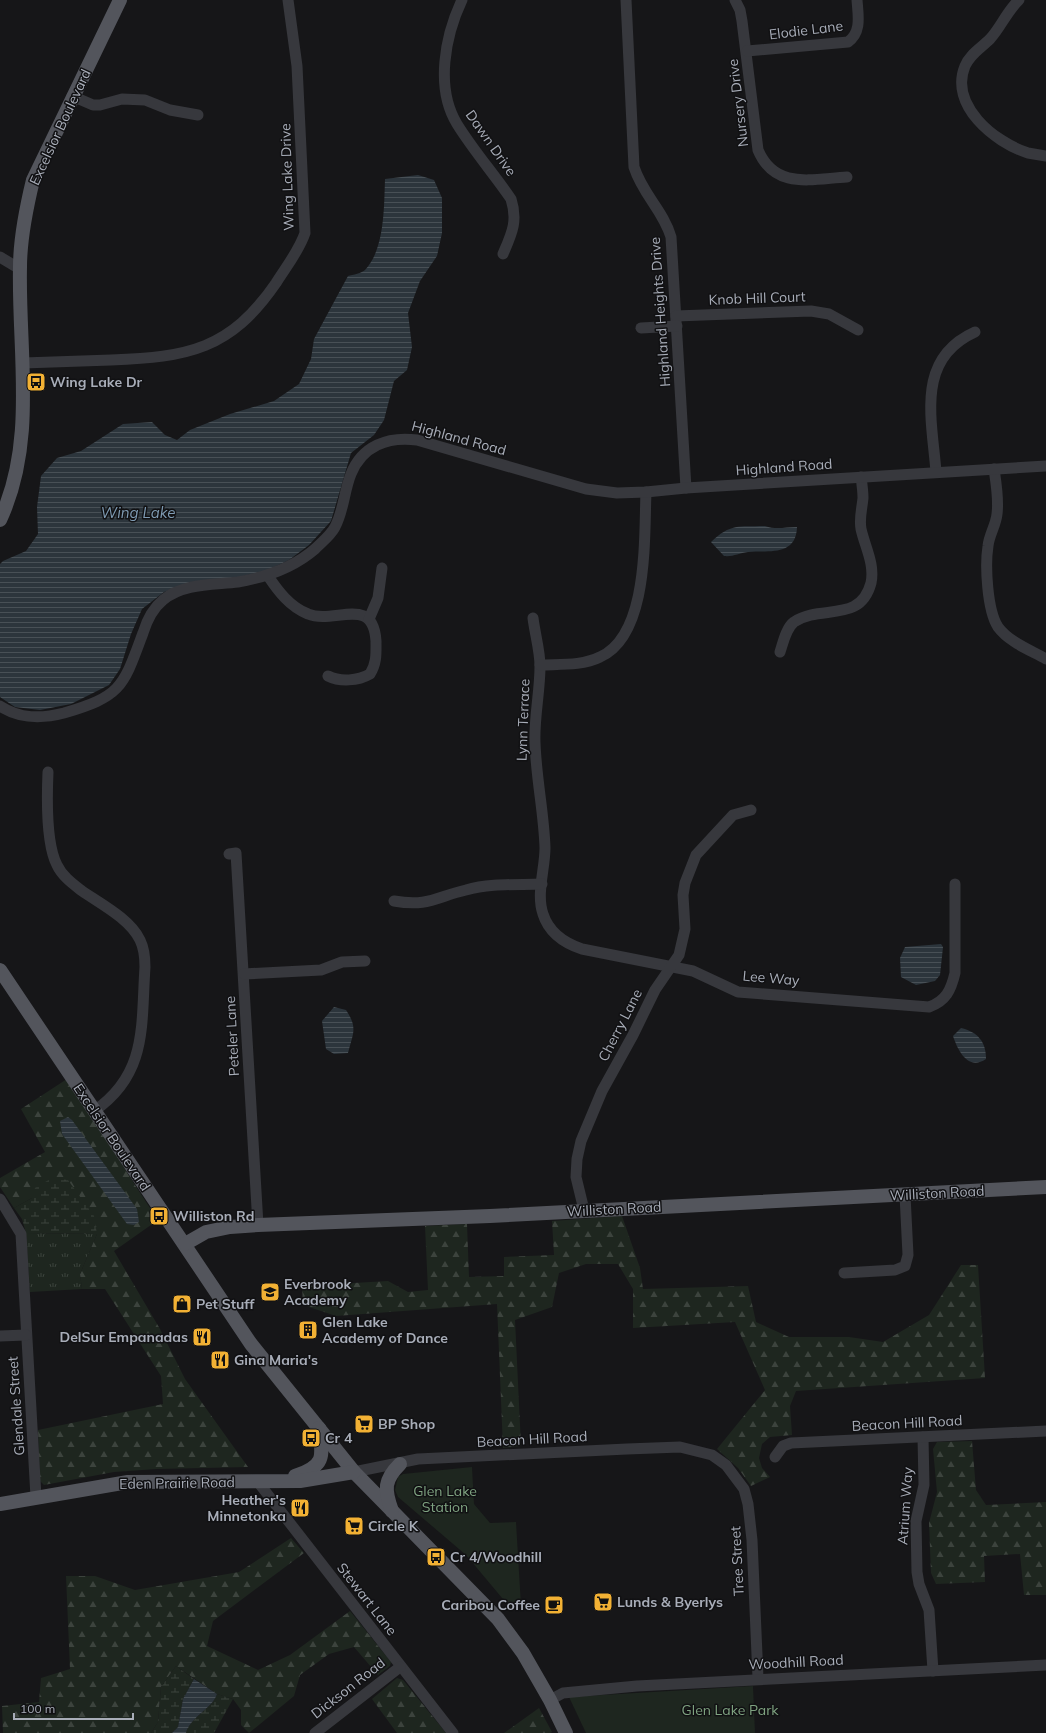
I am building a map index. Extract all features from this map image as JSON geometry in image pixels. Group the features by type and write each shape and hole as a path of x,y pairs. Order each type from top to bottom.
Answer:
{"main road":[{"name":"Excelsior Boulevard","path":"0,520 19,460 23,423 20,269 21,247 26,211 33,180 72,96 120,0"},
{"name":"Excelsior Boulevard","path":"0,970 251,1344 354,1472 392,1513 498,1618 523,1653 550,1700 566,1733"},
{"name":"Williston Road","path":"184,1244 206,1232 230,1227 258,1225 490,1216 1046,1187"},
{"path":"277,1481 310,1471 316,1465 322,1452 319,1427"},
{"path":"392,1513 386,1485 392,1471 400,1464"},
{"name":"Eden Prairie Road","path":"0,1504 128,1482 300,1481 354,1472"}],"street":[{"name":"Wing Lake Drive","path":"23,363 172,356 194,350 234,330 266,297 301,244 305,233 297,66 288,0"},
{"name":"Dawn Drive","path":"462,0 448,37 445,59 447,98 457,123 511,199 515,211 515,222 504,254"},
{"name":"Highland Heights Drive","path":"626,0 634,167 645,192 668,224 671,237 686,488"},
{"name":"Nursery Drive","path":"735,0 740,10 747,51 758,150 762,159 769,168 786,179 847,177"},
{"name":"Elodie Lane","path":"747,51 848,42 854,38 857,31 857,0"},
{"path":"1019,0 1000,28 968,60 961,79 964,100 976,121 1008,143 1028,153 1046,156"},
{"path":"72,96 92,105 100,106 122,99 145,100 170,110 198,115"},
{"path":"0,257 20,269"},
{"name":"Knob Hill Court","path":"641,328 677,321 812,311 829,314 858,330"},
{"path":"936,472 931,384 935,370 951,347 962,338 975,332"},
{"name":"Highland Road","path":"0,706 24,716 43,717 84,707 96,702 112,692 125,680 148,619 162,600 170,595 194,587 268,576 298,561 328,536 334,528 339,518 350,475 356,464 372,447 394,439 417,440 572,487 617,493 994,468 1046,466"},
{"path":"994,468 997,514 988,545 987,560 993,615 998,626 1006,635 1046,659"},
{"path":"780,652 788,630 794,622 808,616 854,608 866,594 872,572 870,559 861,528 860,519 863,498 861,477"},
{"path":"540,665 590,661 610,652 625,635 634,611 640,580 646,492"},
{"path":"369,619 378,598 382,568"},
{"path":"268,576 286,599 307,614 315,616 359,614 369,619 375,630 376,658 370,674 358,679 340,680 328,676"},
{"name":"Lynn Terrace","path":"533,618 540,665 535,738 536,765 545,846"},
{"path":"48,772 50,838 57,865 75,886 132,928 140,940 144,953 145,967 137,1054 125,1081 104,1104 94,1111"},
{"name":"Cherry Lane","path":"584,1210 579,1196 576,1177 577,1159 587,1123 655,990 679,955 683,940 685,918 684,889 696,855 733,815 751,810"},
{"name":"Lee Way","path":"545,846 540,901 543,914 549,927 558,937 569,944 582,949 671,968 693,971 722,985 744,992 929,1007 944,999 953,982 955,973 955,884"},
{"name":"Peteler Lane","path":"229,854 236,854 258,1225"},
{"path":"394,900 410,903 426,902 466,890 486,886 542,884"},
{"path":"244,974 321,970 342,962 365,961"},
{"path":"844,1273 895,1270 905,1266 908,1255 905,1195"},
{"name":"Glendale Street","path":"0,1199 21,1234 36,1497"},
{"path":"0,1336 26,1335"},
{"name":"Beacon Hill Road","path":"775,1457 783,1446 792,1443 1046,1430"},
{"name":"Atrium Way","path":"923,1437 924,1484 916,1521 917,1572 919,1584 929,1610 934,1671"},
{"name":"Beacon Hill Road","path":"354,1472 418,1460 680,1447 712,1455"},
{"name":"Tree Street","path":"712,1455 726,1465 744,1489 748,1504 752,1540 758,1678"},
{"name":"Stewart Lane","path":"258,1482 400,1667 454,1733"},
{"name":"Woodhill Road","path":"550,1700 563,1693 592,1689 758,1678 1046,1665"},
{"name":"Dickson Road","path":"315,1733 400,1667"}],"green space":[{"path":"67,1079 158,1220 114,1251 160,1329 185,1379 248,1467 156,1469 114,1472 44,1485 40,1481 38,1430 163,1404 161,1376 105,1289 82,1289 80,1274 97,1234 32,1198 14,1208 0,1187 0,1178 45,1152 21,1109"},
{"path":"52,1178 68,1180 94,1216 97,1234 26,1233 22,1219 14,1208 32,1198 35,1188"},
{"path":"622,1216 640,1268 643,1289 748,1286 756,1322 789,1337 849,1337 883,1342 929,1315 961,1265 978,1265 985,1378 796,1391 790,1406 792,1435 770,1437 762,1444 759,1458 762,1468 770,1477 751,1486 738,1468 717,1449 765,1390 735,1322 633,1328 633,1289 618,1264 586,1264 559,1273 552,1307 515,1320 521,1446 503,1448 497,1304 336,1316 303,1305 302,1286 388,1281 408,1292 428,1290 425,1226 467,1224 469,1277 504,1276 504,1257 554,1255 552,1221"},
{"path":"26,1233 97,1234 80,1274 82,1289 30,1292"},
{"path":"972,1441 976,1490 986,1505 1046,1502 1046,1595 1024,1595 1020,1554 984,1556 985,1582 936,1584 931,1573 929,1523 937,1492 933,1449 937,1442"},
{"name":"Glen Lake Station","path":"472,1467 474,1504 490,1523 516,1522 521,1605 513,1611 466,1555 398,1497 395,1490 398,1477 403,1474"},
{"path":"291,1538 304,1553 213,1621 207,1646 258,1670 290,1655 350,1611 391,1662 390,1666 378,1675 354,1647 329,1654 300,1675 294,1696 249,1733 241,1725 241,1710 233,1699 217,1694 176,1666 161,1687 158,1722 151,1733 3,1733 2,1706 39,1702 41,1678 70,1669 66,1576 95,1576 135,1590 239,1572"},
{"path":"176,1666 194,1679 183,1699 178,1727 172,1733 151,1733 158,1722 161,1687"},
{"path":"397,1678 403,1680 446,1733 397,1733 372,1699"},
{"name":"Glen Lake Park","path":"753,1686 755,1733 586,1733 569,1697"},
{"path":"217,1694 233,1699 214,1733 186,1733 188,1727 211,1704"},
{"path":"539,1708 552,1732 504,1733"}],"water":[{"name":"Wing Lake","path":"418,175 434,180 442,198 442,233 437,256 420,281 408,313 412,347 407,370 394,381 384,420 374,435 351,453 331,521 309,545 289,560 268,570 239,577 187,584 164,592 142,609 131,634 120,669 109,685 71,704 40,710 15,707 0,697 0,564 3,561 26,551 38,534 37,507 41,476 57,458 81,451 123,424 152,422 165,435 177,440 190,430 230,414 274,401 299,384 311,359 314,339 348,276 365,270 372,261 380,239 382,227 385,179"},
{"path":"765,526 777,528 797,527 792,543 786,548 780,550 748,552 724,556 711,542 724,532 736,527"},
{"path":"941,944 943,947 940,975 935,981 916,985 901,977 900,958 905,947"},
{"path":"334,1007 346,1010 352,1022 353,1035 348,1053 334,1054 326,1049 322,1021"},
{"path":"961,1028 972,1032 980,1039 986,1053 986,1059 974,1063 965,1058 958,1048 953,1036"},
{"path":"68,1117 72,1120 137,1209 139,1222 134,1225 127,1224 62,1134 60,1121"},
{"path":"194,1679 217,1694 215,1699 192,1722 186,1733 172,1733 178,1727 183,1699"}],"place":[{"name":"Wing Lake Dr","path":"36,382"},
{"name":"Williston Rd","path":"159,1216"},
{"name":"Everbrook Academy","path":"270,1292"},
{"name":"Pet Stuff","path":"182,1304"},
{"name":"Glen Lake Academy of Dance","path":"308,1330"},
{"name":"DelSur Empanadas","path":"202,1337"},
{"name":"Gina Maria's","path":"220,1360"},
{"name":"BP Shop","path":"364,1424"},
{"name":"Cr 4","path":"311,1438"},
{"name":"Heather's Minnetonka","path":"300,1508"},
{"name":"Circle K","path":"354,1526"},
{"name":"Cr 4/Woodhill","path":"436,1557"},
{"name":"Lunds & Byerlys","path":"603,1602"},
{"name":"Caribou Coffee","path":"554,1605"}]}
